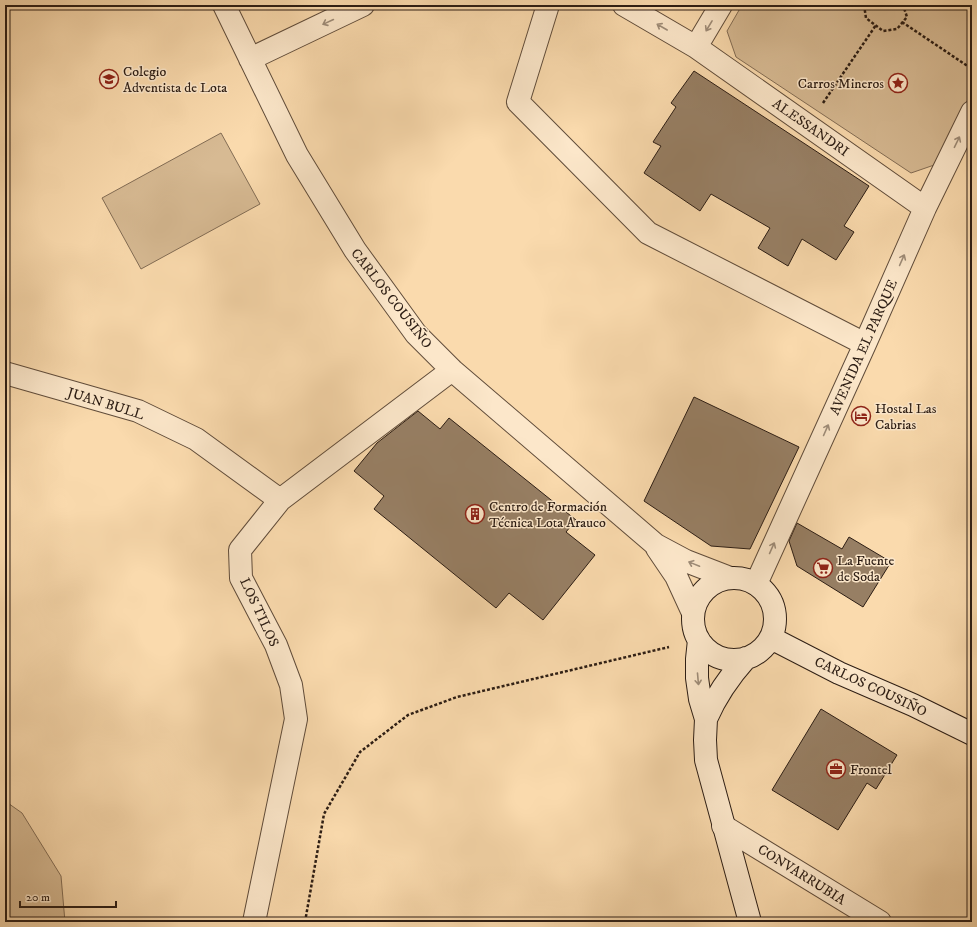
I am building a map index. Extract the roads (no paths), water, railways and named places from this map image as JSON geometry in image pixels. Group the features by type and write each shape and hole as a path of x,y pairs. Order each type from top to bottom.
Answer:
{"street":[{"name":"CARLOS COUSIÑO","path":"224,5 297,155 355,250 416,334 452,370 656,545 686,561 730,578"},
{"path":"250,59 363,5"},
{"path":"548,5 518,102 648,233 865,344"},
{"name":"ALESSANDRI","path":"624,5 696,47 925,208"},
{"path":"696,47 721,5"},
{"name":"AVENIDA EL PARQUE","path":"756,584 925,208 972,112"},
{"name":"LOS TILOS","path":"254,922 296,719 292,685 276,645 241,578 240,550 280,500 452,370"},
{"name":"JUAN BULL","path":"5,373 138,411 196,439 280,500"},
{"name":"CARLOS COUSIÑO","path":"656,545 676,576 694,614"},
{"path":"730,578 739,578 756,584 767,594 774,608 775,623 771,638 756,654 746,658 736,660 725,659 714,655 706,649 699,640 693,623 694,614 700,596 706,589 722,580 730,578"},
{"name":"CARLOS COUSIÑO","path":"771,638 840,673 913,705 972,734"},
{"path":"699,640 697,678 700,699 706,719 706,760 750,922"},
{"path":"706,719 721,689 746,658"},
{"name":"CONVARRUBIA","path":"723,826 880,922"}],"place":[{"name":"Colegio Adventista de Lota","path":"109,79"},
{"name":"Carros Mineros","path":"898,83"},
{"name":"Hostal Las Cabrias","path":"861,416"},
{"name":"Centro de Formación Técnica Lota Arauco","path":"475,514"},
{"name":"La Fuente de Soda","path":"823,568"},
{"name":"Frontel","path":"836,769"}]}
